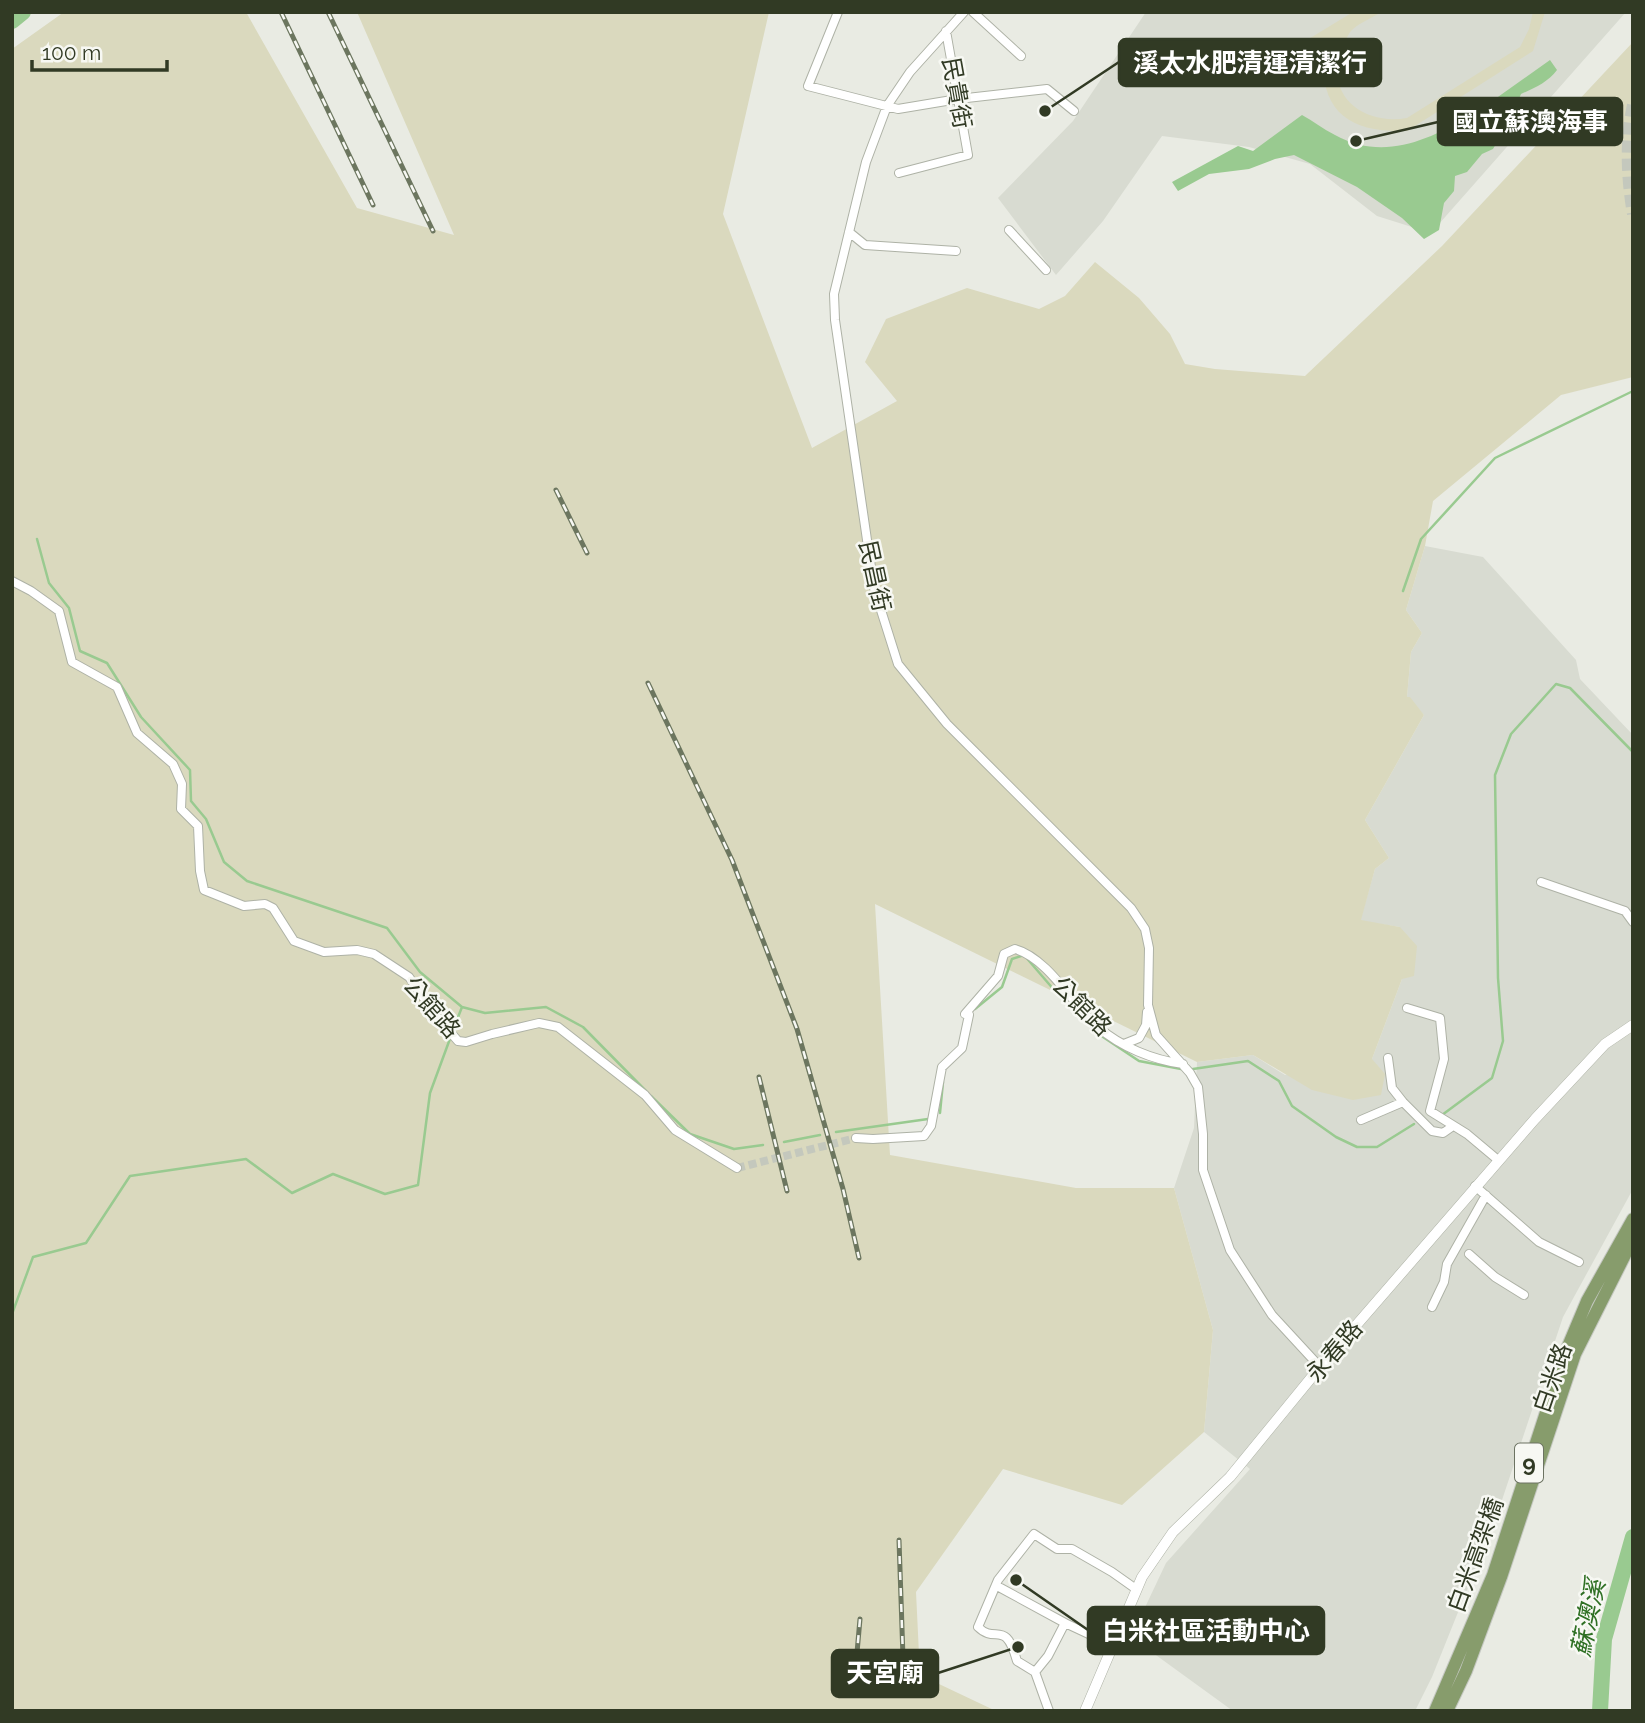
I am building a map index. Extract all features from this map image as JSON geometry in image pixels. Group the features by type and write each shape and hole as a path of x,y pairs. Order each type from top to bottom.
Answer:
{"main road":[{"name":"白米高架橋","path":"1432,1711 1493,1575 1566,1351 1587,1301 1633,1219"},
{"name":"白米高架橋","path":"1447,1711 1466,1671 1501,1577 1575,1354 1633,1239"}],"street":[{"path":"838,12 808,86 898,109 1047,89 1074,111"},
{"name":"民昌街","path":"964,12 910,72 887,106 866,162 834,294 835,320 874,588 898,664 947,724 1131,908 1145,929 1149,948 1148,1005 1156,1035 1183,1065"},
{"path":"973,12 1021,56"},
{"name":"民貴街","path":"899,173 968,155 946,31"},
{"path":"1009,230 1045,270"},
{"path":"849,232 865,245 956,251"},
{"name":"公館路","path":"12,581 59,611 72,662 117,687 137,733 173,764 182,784 181,809 198,826 200,871 204,890 244,906 265,904 273,908 294,941 324,952 357,950 374,954 410,976 437,1017 458,1041 466,1042 539,1023 558,1027 645,1096 675,1130 737,1168"},
{"path":"1541,882 1625,911 1633,922"},
{"name":"公館路","path":"856,1138 925,1136 931,1126 942,1067 962,1048 970,1015 965,1014 998,976 1004,954 1015,949 1032,958 1056,979 1098,1027 1129,1048 1183,1065"},
{"path":"1124,1044 1139,1038 1146,1025 1148,1005"},
{"path":"1407,1008 1440,1018 1444,1059 1430,1111 1467,1134 1498,1160"},
{"name":"永春路","path":"1085,1711 1136,1589 1173,1532 1230,1476 1498,1160 1605,1044 1633,1025"},
{"path":"1388,1058 1392,1088 1403,1102 1432,1131 1443,1133 1453,1126"},
{"path":"1183,1065 1198,1087 1203,1134 1203,1170 1230,1250 1272,1315 1320,1367"},
{"path":"1361,1121 1403,1102"},
{"path":"1475,1186 1539,1242 1579,1262"},
{"path":"1432,1307 1444,1282 1447,1264 1486,1195"},
{"name":"白米路","path":"1432,1711 1488,1573 1562,1346 1583,1298 1633,1211"},
{"path":"1469,1254 1495,1277 1524,1294"},
{"path":"1049,1711 1035,1672 1017,1661 1011,1641 1005,1636 985,1632 978,1627 998,1580 1034,1534 1057,1549 1072,1549 1136,1589"},
{"path":"997,1586 1112,1645"},
{"path":"1035,1672 1048,1656 1066,1623"}],"shaded area":[{"path":"64,12 246,12 357,208 454,235 357,12 769,12 723,214 812,448 897,401 865,362 886,319 967,288 1039,309 1065,296 1095,262 1139,298 1170,334 1185,364 1305,376 1442,246 1633,42 1633,377 1561,395 1433,501 1425,546 1406,610 1422,633 1411,652 1407,697 1410,697 1424,715 1365,820 1389,858 1375,869 1361,920 1400,927 1417,946 1414,976 1402,979 1372,1059 1385,1074 1381,1095 1353,1100 1312,1090 1253,1055 1197,1062 875,904 890,1155 1076,1188 1174,1188 1213,1330 1204,1432 1122,1505 1003,1469 916,1592 920,1675 996,1711 12,1711 12,49"},
{"path":"1146,12 1626,12 1431,233 1377,216 1310,164 1249,147 1162,136 1103,221 1056,275 998,198 1073,121"},
{"path":"1353,12 1381,12 1356,27 1347,38 1338,65 1342,92 1362,111 1375,117 1391,119 1407,118 1520,47 1529,29 1533,12 1545,12 1533,51 1407,131 1386,131 1368,128 1341,114 1332,103 1326,88 1324,49 1315,55 1307,40"},
{"path":"1550,60 1557,70 1536,87 1521,94 1493,149 1482,154 1467,172 1455,176 1454,191 1444,203 1439,230 1424,239 1402,218 1357,187 1294,155 1249,169 1209,174 1178,191 1172,182 1238,146 1253,151 1302,115 1352,143 1370,147 1404,145 1437,134 1469,117 1477,131 1488,123 1481,109"},
{"path":"1425,546 1483,557 1576,660 1580,679 1633,735 1633,1189 1563,1317 1497,1515 1432,1677 1415,1711 1233,1711 1131,1637 1166,1563 1250,1469 1204,1432 1213,1330 1174,1188 1194,1128 1197,1062 1253,1055 1285,1075 1372,1059 1402,979 1400,927 1360,921 1375,869 1389,858 1365,820 1424,715 1407,697 1411,652 1422,633 1406,610"}],"waterway":[{"path":"12,21 23,12"},
{"path":"1403,591 1421,539 1495,458 1633,391"},
{"path":"37,539 49,583 69,608 80,651 107,663 141,717 190,770 191,801 206,819 224,862 247,881 387,928 420,972 462,1007"},
{"path":"1442,1115 1492,1078 1503,1041 1498,978 1495,775 1511,734 1556,684 1570,688 1633,752"},
{"path":"975,1009 1002,987 1012,959 1024,955 1061,998 1100,1035 1139,1061 1181,1069"},
{"path":"453,1030 462,1007 485,1013 546,1007 583,1027 646,1091"},
{"path":"12,1314 33,1257 86,1243 130,1176 246,1159 292,1193 333,1174 385,1194 418,1185 430,1093 451,1036"},
{"path":"1193,1069 1248,1061 1279,1081 1292,1106 1336,1137 1357,1147 1377,1147 1414,1124"},
{"path":"940,1113 943,1082"},
{"path":"651,1096 690,1134 734,1149 763,1145"},
{"path":"836,1132 928,1119"},
{"path":"784,1142 820,1135"},
{"name":"蘇澳溪","path":"1600,1711 1604,1639 1633,1537"}],"tunnel":[{"path":"1633,105 1628,159 1633,214"},
{"path":"737,1168 856,1138"}],"railway":[{"path":"281,12 373,205"},
{"path":"328,12 433,231"},
{"path":"556,490 587,553"},
{"path":"648,683 732,860 797,1029 843,1189 859,1258"},
{"path":"759,1077 787,1191"},
{"path":"899,1540 904,1687"},
{"path":"855,1675 860,1619"}],"place":[{"name":"溪太水肥清運清潔行","path":"1045,111"},
{"name":"國立蘇澳海事","path":"1356,141"},
{"name":"白米社區活動中心","path":"1016,1580"},
{"name":"天宮廟","path":"1018,1647"}]}
